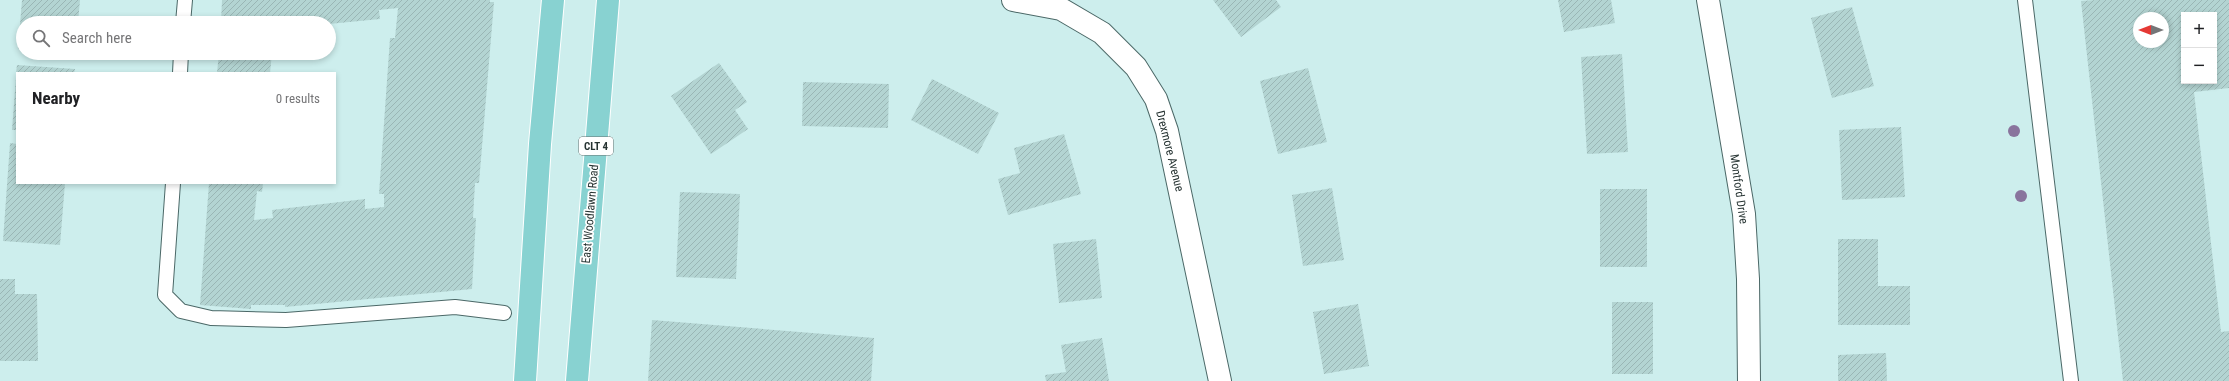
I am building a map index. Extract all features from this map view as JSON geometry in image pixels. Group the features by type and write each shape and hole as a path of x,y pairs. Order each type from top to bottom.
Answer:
{"main road":[{"path":"525,381 540,144 552,0"},
{"name":"East Woodlawn Road","path":"577,381 608,0"}],"street":[{"name":"Drexmore Avenue","path":"1013,0 1061,10 1102,33 1136,67 1156,99 1167,131 1220,381"},
{"name":"Montford Drive","path":"1708,0 1744,214 1748,279 1749,381"}],"lane":[{"path":"184,16 185,0"},
{"path":"2025,0 2071,381"},
{"path":"180,72 181,60"},
{"path":"173,184 165,295 181,311 212,318 286,320 455,307 504,313"}],"building":[{"path":"22,0 80,0 79,16 21,16"},
{"path":"222,0 490,0 490,2 494,2 479,183 475,183 473,218 476,218 472,289 285,307 285,305 251,305 251,309 200,305 209,184 263,184 262,192 257,191 254,220 273,218 272,210 365,199 365,209 384,207 384,194 379,194 390,38 395,38 398,8 379,10 380,19 336,23 336,16 221,16"},
{"path":"1213,0 1276,0 1281,7 1241,37"},
{"path":"1558,0 1611,0 1615,23 1564,32"},
{"path":"2229,0 2229,88 2194,92 2221,332 2229,331 2229,381 2123,381 2081,1"},
{"path":"1852,7 1874,86 1832,98 1811,18"},
{"path":"1622,54 1628,152 1587,154 1581,57"},
{"path":"218,60 271,60 270,72 217,72"},
{"path":"719,63 747,102 735,110 748,129 711,154 671,96"},
{"path":"17,65 75,69 74,72 16,72"},
{"path":"1308,68 1327,142 1278,154 1260,81"},
{"path":"16,78 16,130 12,130"},
{"path":"932,79 999,113 978,154 911,120"},
{"path":"803,82 889,84 888,128 802,126"},
{"path":"1901,127 1905,197 1842,200 1839,130"},
{"path":"1064,134 1081,194 1008,215 998,179 1020,173 1014,148"},
{"path":"10,143 16,144 16,184 65,184 60,245 3,241"},
{"path":"1332,188 1344,260 1303,266 1292,195"},
{"path":"1600,189 1647,189 1647,267 1600,267"},
{"path":"680,192 740,194 736,279 676,277"},
{"path":"1096,239 1102,298 1059,303 1053,244"},
{"path":"1838,239 1878,239 1878,286 1910,286 1910,325 1838,325"},
{"path":"0,279 15,279 15,294 37,294 38,361 0,361"},
{"path":"1612,302 1653,302 1653,374 1612,374"},
{"path":"1358,304 1369,366 1324,374 1313,312"},
{"path":"652,320 874,338 871,381 648,381"},
{"path":"1102,338 1109,381 1046,381 1045,375 1066,372 1061,345"},
{"path":"1886,353 1887,381 1838,381 1838,355"}]}
